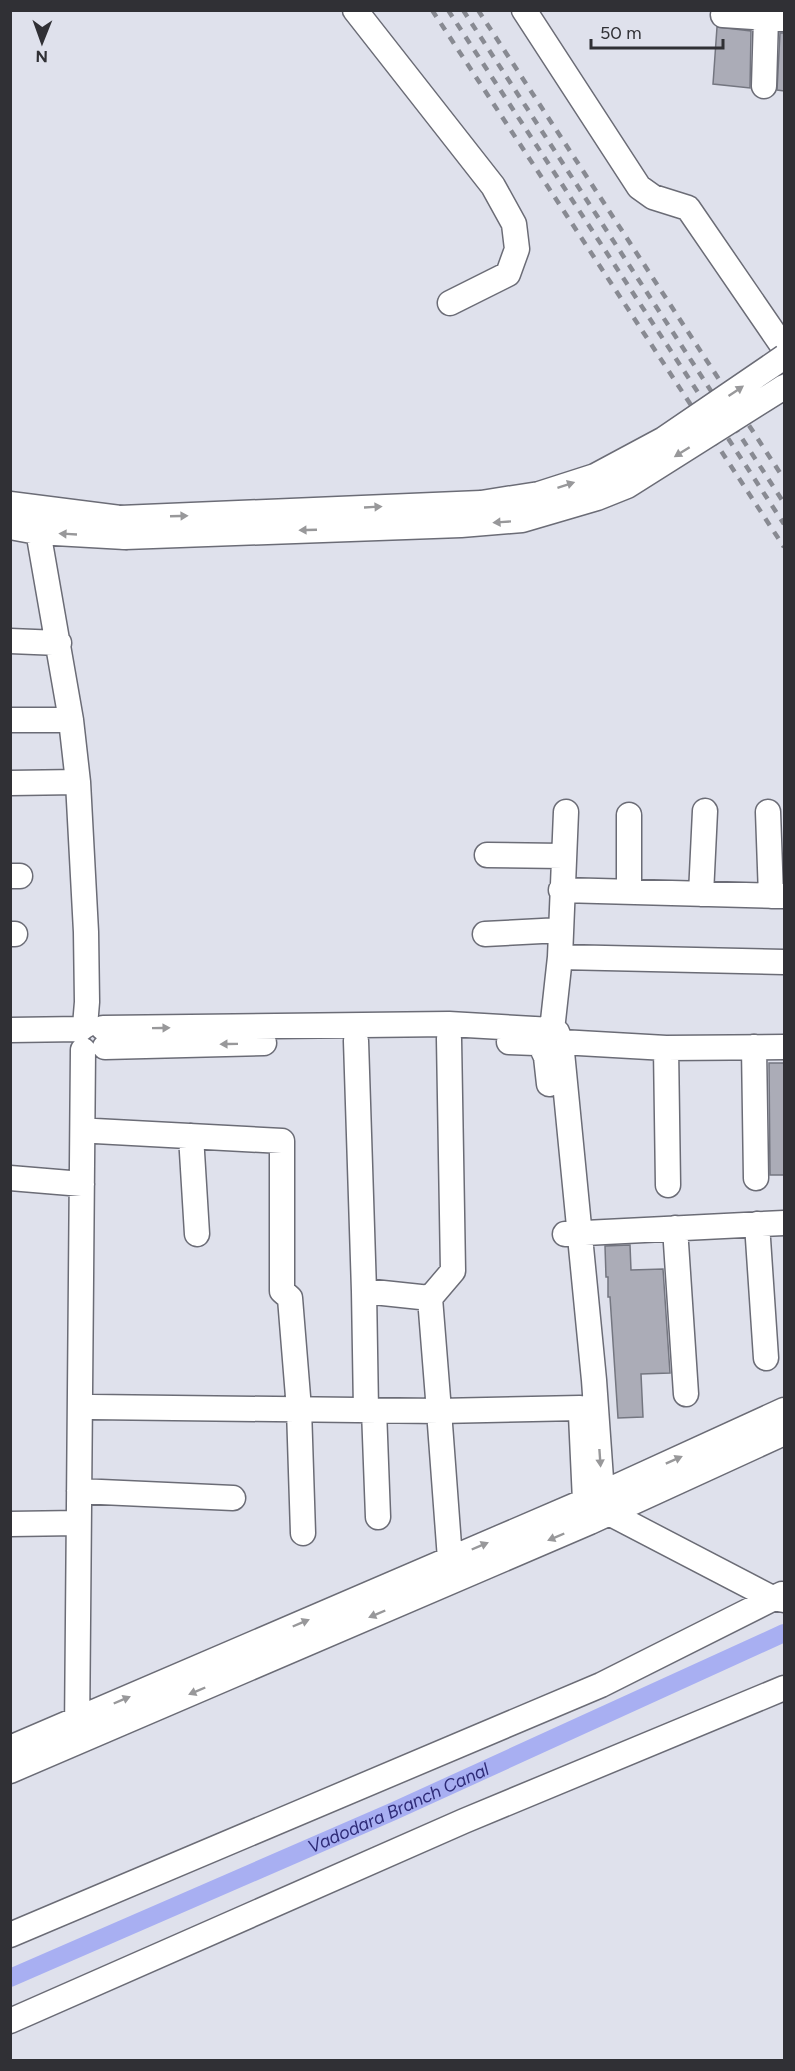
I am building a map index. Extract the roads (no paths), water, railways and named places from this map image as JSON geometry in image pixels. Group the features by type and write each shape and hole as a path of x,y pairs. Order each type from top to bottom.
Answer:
{"street":[{"path":"355,10 493,186 514,224 517,249 508,274 450,303"},
{"path":"524,10 639,187 653,197 688,208 784,348"},
{"path":"723,15 775,18 765,86"},
{"path":"123,527 481,502 539,494 595,476 664,439 784,357"},
{"path":"10,527 36,520 123,527 461,525 522,520 561,510 627,486 784,387"},
{"path":"10,504 36,520 59,643 78,782 87,1002 96,1131 92,1407 85,1492 78,1522 82,1729"},
{"path":"10,641 59,643"},
{"path":"10,720 71,720"},
{"path":"10,783 78,782"},
{"path":"701,894 705,811"},
{"path":"566,812 560,957 553,1041 572,1233 595,1389 596,1507"},
{"path":"561,890 778,896 768,812"},
{"path":"629,815 629,892"},
{"path":"487,855 563,856"},
{"path":"485,934 561,930"},
{"path":"560,957 784,962"},
{"path":"10,1043 91,1037 449,1024 553,1041 666,1048 784,1047"},
{"path":"10,1030 91,1037 356,1041 449,1039 535,1043 553,1041"},
{"path":"82,1729 85,1492 82,1184 91,1037"},
{"path":"449,1039 453,1271 430,1298 453,1570"},
{"path":"356,1041 364,1291 378,1517"},
{"path":"754,1047 756,1178"},
{"path":"666,1048 668,1185"},
{"path":"96,1131 282,1141 282,1291 291,1298 299,1409 303,1533"},
{"path":"191,1136 197,1234"},
{"path":"10,1178 82,1184"},
{"path":"572,1233 784,1223"},
{"path":"757,1224 766,1358"},
{"path":"675,1228 686,1394"},
{"path":"572,1233 580,1408 596,1507"},
{"path":"364,1291 430,1298"},
{"path":"92,1407 440,1411 580,1408"},
{"path":"596,1507 784,1410"},
{"path":"10,1771 82,1729 596,1507 784,1433"},
{"path":"85,1492 233,1498"},
{"path":"596,1507 780,1597"},
{"path":"10,1524 78,1522"},
{"path":"10,1935 601,1685 780,1597"},
{"path":"10,2021 464,1821 784,1688"},
{"path":"10,1748 82,1729"}],"waterway":[{"name":"Vadodara Branch Canal","path":"10,1978 394,1811 784,1633"}],"railway":[{"path":"432,10 784,547"},
{"path":"448,10 784,524"},
{"path":"463,10 784,503"},
{"path":"478,10 784,479"}]}
